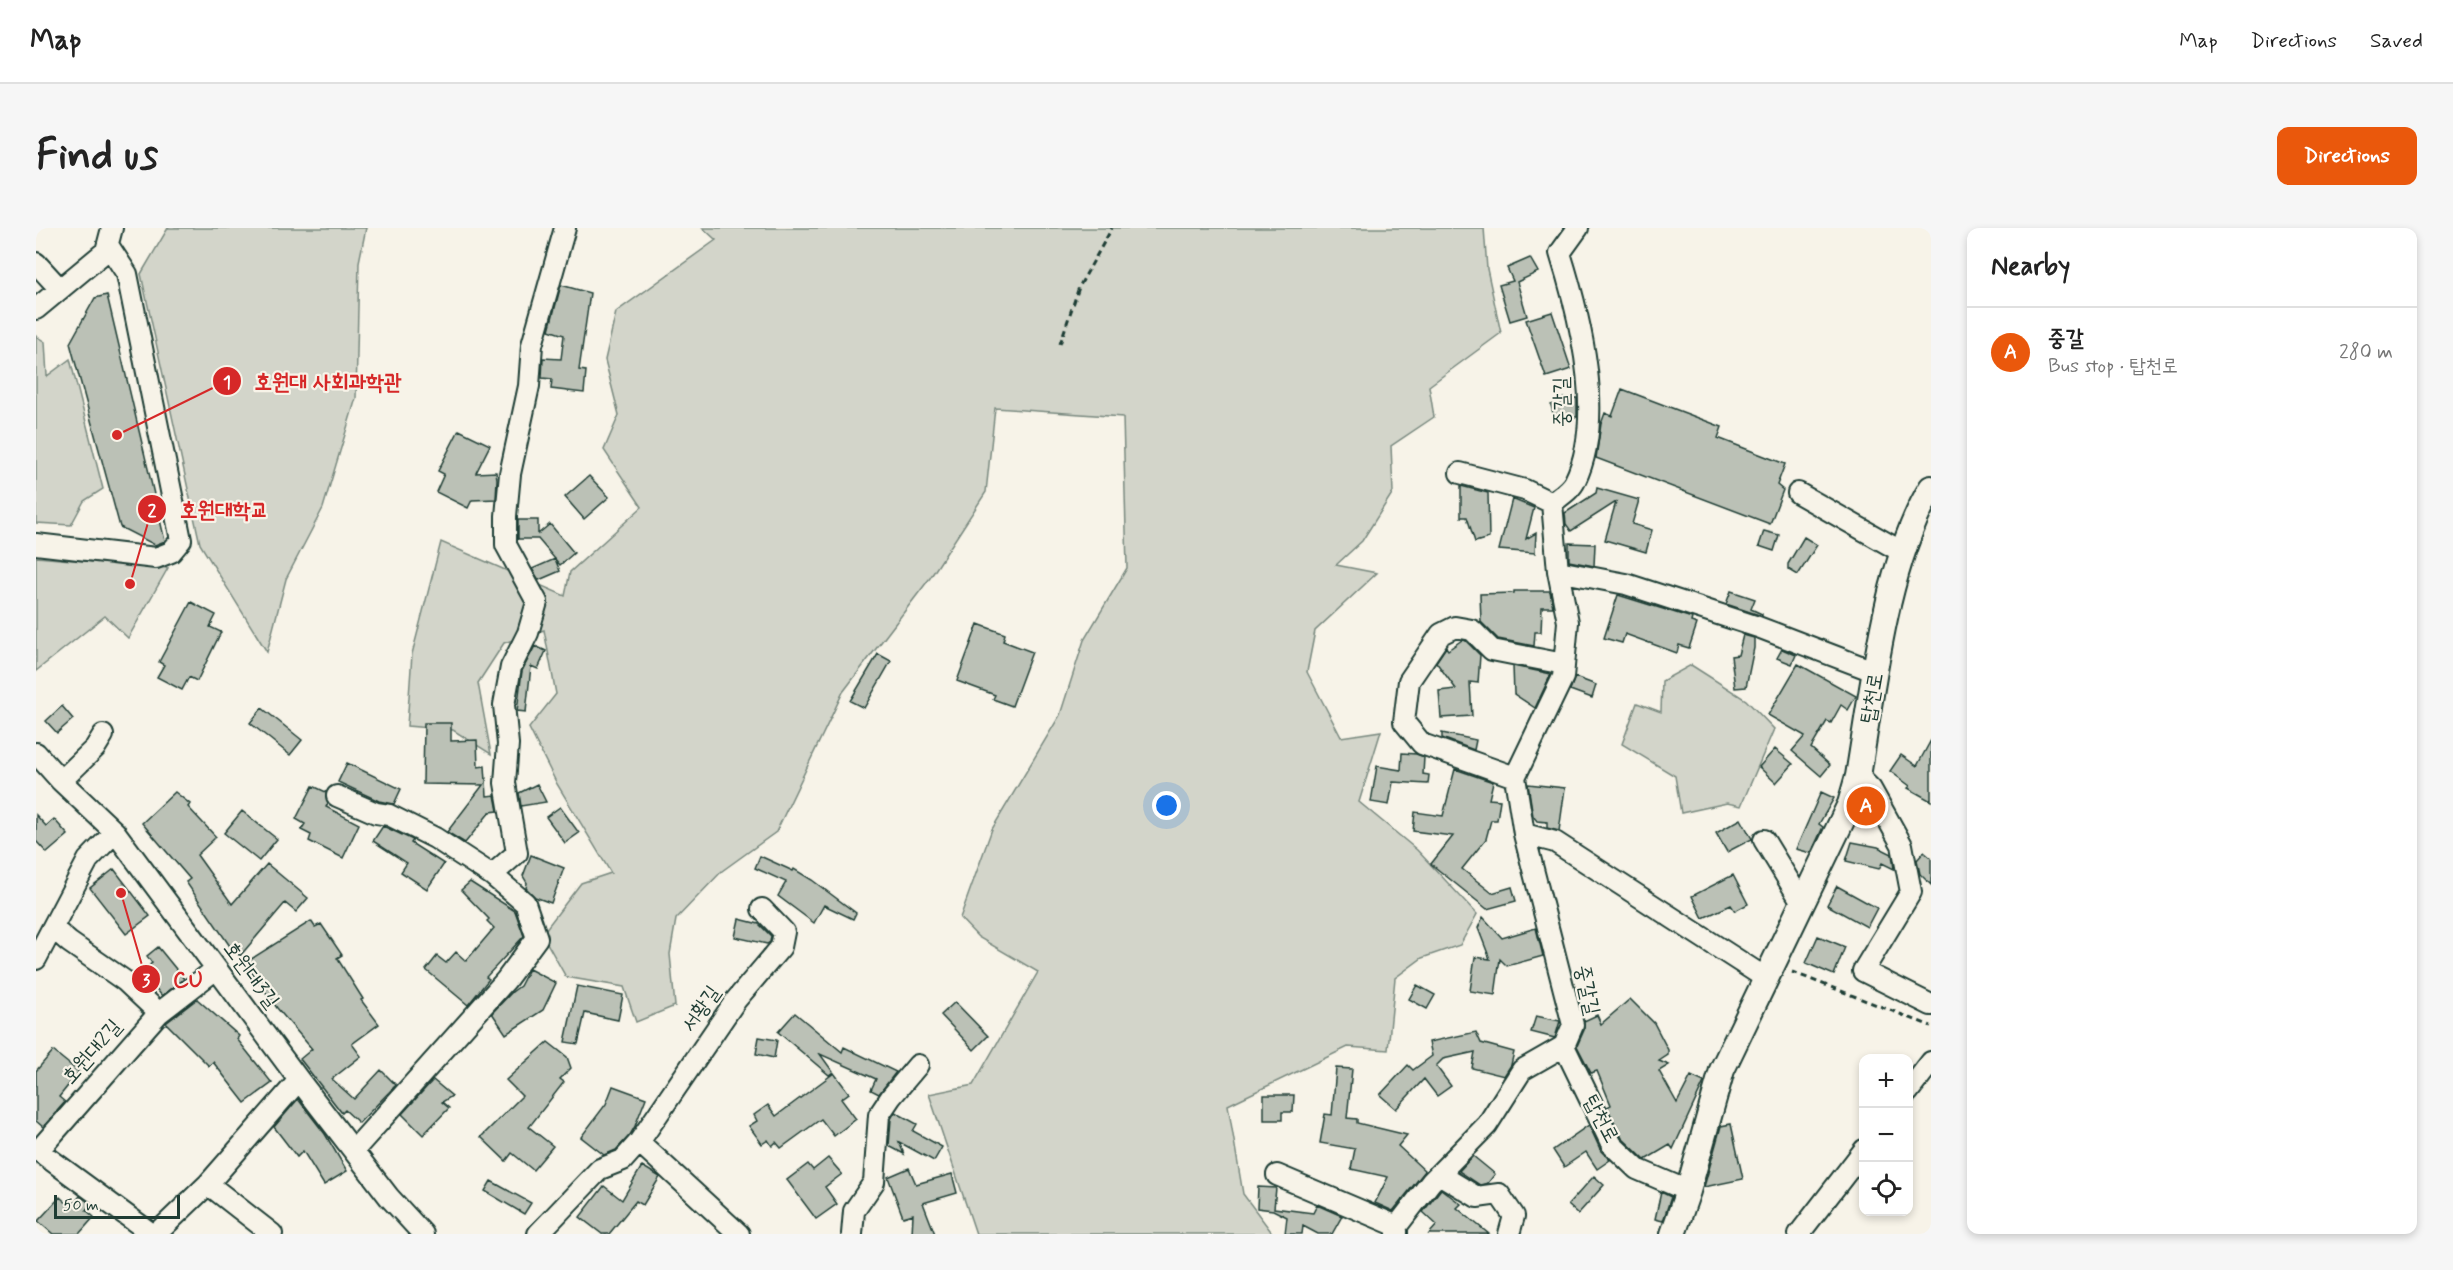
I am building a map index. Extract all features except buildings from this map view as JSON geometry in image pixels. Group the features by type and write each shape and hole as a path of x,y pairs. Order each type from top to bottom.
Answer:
{"main road":[{"name":"탑천로","path":"1673,1234 1688,1191 1722,1070 1850,804 1858,776 1893,585 1919,509 1931,488"}],"street":[{"path":"492,875 517,853 505,783 508,744 504,705 511,667 528,633 537,602 506,545 510,474 529,386 532,345 565,228"},
{"name":"중갈길","path":"1552,503 1574,483 1585,451 1591,401 1576,304 1560,253 1578,228"},
{"path":"36,309 106,251 110,236"},
{"path":"36,544 156,558 171,552 182,540 127,274 110,236"},
{"path":"36,263 60,289"},
{"path":"1460,473 1525,490 1552,503 1558,571 1568,622 1563,677 1515,777 1422,744 1404,722 1409,681 1441,634 1455,627 1472,630 1492,650 1564,664"},
{"path":"1798,493 1904,553"},
{"path":"1558,571 1626,584 1758,627 1876,672"},
{"path":"61,781 95,748 103,735"},
{"name":"호원대3길","path":"36,753 61,781 115,832 298,1080 389,1197 423,1234"},
{"path":"1858,776 1871,789 1902,845 1911,892 1863,971 1931,1005"},
{"name":"중갈길","path":"1515,777 1524,834 1573,1025 1564,1046"},
{"path":"337,796 376,813 389,815 435,838 492,875 525,903 537,938 507,981 354,1150"},
{"path":"36,959 88,860 115,832"},
{"path":"1524,834 1555,842 1770,972"},
{"path":"1764,840 1803,904"},
{"name":"서황길","path":"538,1234 600,1169 623,1160 639,1142 736,1000 781,947 784,933 762,909"},
{"path":"53,927 69,942 125,981 159,1013"},
{"name":"호원대2길","path":"216,969 159,1013 37,1150 154,1234 208,1184 298,1080"},
{"path":"1277,1175 1397,1230 1439,1174 1487,1125 1522,1070 1564,1046"},
{"name":"탑천로","path":"1564,1046 1612,1145 1637,1169 1688,1191"},
{"path":"1913,1085 1931,1062"},
{"path":"852,1234 854,1211 874,1182 879,1115 918,1065"},
{"path":"639,1142 739,1234"},
{"path":"1799,1234 1859,1155"},
{"path":"1439,1174 1477,1197 1498,1194 1514,1216 1509,1234"},
{"path":"208,1184 272,1234"}],"path":[{"path":"1060,344 1080,287 1112,228"},
{"path":"1770,972 1931,1026"}],"shaded area":[{"path":"168,228 366,228 359,262 356,398 323,508 286,579 267,652 200,544 141,274"},
{"path":"703,228 1484,228 1487,269 1501,333 1429,386 1434,417 1391,446 1393,492 1362,541 1336,565 1377,573 1315,631 1307,672 1341,737 1381,731 1359,802 1417,850 1477,914 1460,945 1422,958 1395,978 1388,1050 1348,1047 1228,1105 1243,1194 1273,1234 976,1234 929,1094 973,1085 1038,972 978,937 960,918 992,829 1060,715 1084,640 1127,568 1123,417 995,408 986,492 930,578 843,692 776,832 722,871 676,919 670,954 675,1006 636,1022 624,987 566,977 542,934 581,883 611,873 557,784 529,728 556,694 544,630 504,643 478,683 491,754 453,730 407,726 412,654 441,542 565,596 570,572 642,507 604,450 619,415 605,360 616,312 716,240"},
{"path":"36,336 45,342 47,376 70,359 103,489 84,501 71,525 36,523"},
{"path":"36,557 168,568 128,638 105,616 36,671"},
{"path":"1691,665 1746,700 1774,729 1741,806 1727,803 1681,813 1675,776 1622,744 1637,703 1661,712 1662,681"}],"place":[{"name":"호원대 사회과학관","path":"117,435"},
{"name":"호원대학교","path":"130,584"},
{"name":"중갈","path":"1866,806"},
{"name":"CU","path":"121,893"}]}
